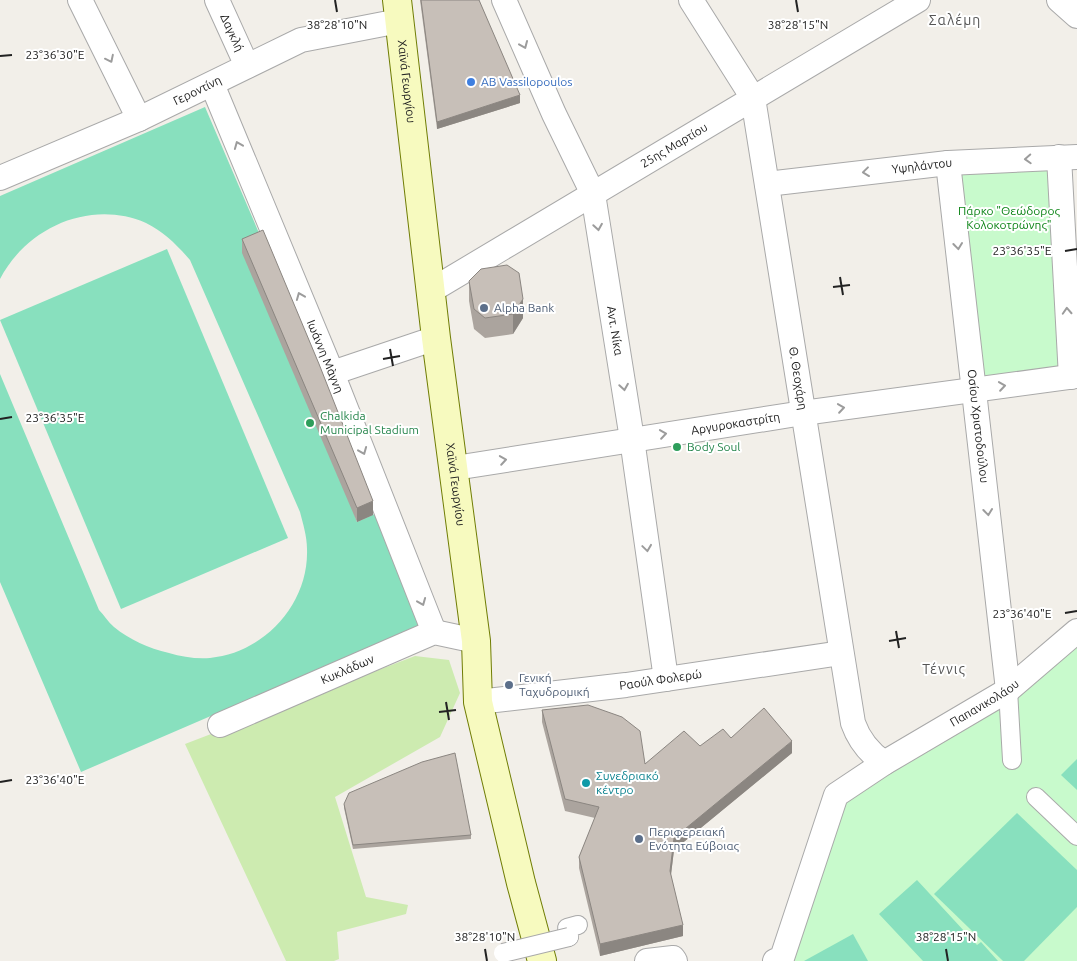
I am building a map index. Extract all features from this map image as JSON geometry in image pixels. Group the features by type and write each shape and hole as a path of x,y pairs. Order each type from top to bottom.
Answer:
{"main road":[{"name":"Χαϊνά Γεωργίου","path":"398,10 432,290 436,338 455,468 476,641 478,702 542,961"}],"street":[{"path":"80,0 139,119"},
{"name":"Δαγκλή","path":"217,0 247,66"},
{"name":"Αντ. Νίκα","path":"504,0 554,114 593,194 632,439 666,679"},
{"name":"Θ. Θεοχάρη","path":"691,0 753,98 853,723 856,732 867,749 884,763"},
{"name":"25ης Μαρτίου","path":"432,290 918,0"},
{"path":"1059,0 1077,16"},
{"name":"Γεροντίνη","path":"0,178 139,119 301,40 398,10"},
{"name":"Ιωάννη Μὰγνη","path":"212,84 332,373 434,632"},
{"path":"1068,157 1074,377"},
{"name":"Υψηλάντου","path":"767,184 948,163 1068,157"},
{"name":"Οσίου Χριστοδούλου","path":"948,163 1008,690"},
{"path":"332,373 436,338"},
{"name":"Αργυροκαστρίτη","path":"455,468 803,413 1074,377"},
{"name":"Παπανικολάου","path":"775,961 782,958 836,795 884,763 1008,690 1077,631"},
{"path":"434,632 476,641"},
{"name":"Κυκλάδων","path":"220,725 434,632"},
{"name":"Ραούλ Φολερώ","path":"478,702 666,679 841,653"},
{"path":"1008,690 1012,760"},
{"path":"1036,797 1077,836"},
{"path":"503,953 569,937 567,928 578,925"},
{"path":"647,961 673,958 675,961"}],"green space":[{"path":"205,107 426,623 81,772 0,582 0,374 99,610 114,627 133,640 161,651 194,658 210,658 230,654 248,647 265,636 279,622 291,606 300,589 306,569 307,549 305,530 300,512 190,260 185,254 164,235 146,223 125,216 104,214 83,216 62,222 26,245 0,279 0,196","holes":["263,245 377,513 357,522"]},
{"name":"Πάρκο \"Θεώδορος Κολοκοτρώνης\"","path":"1059,157 1071,377 974,389 948,163"},
{"path":"167,249 288,538 121,609 0,320"},
{"path":"1077,638 1077,961 783,961 842,798"},
{"path":"415,656 449,660 460,693 440,737 335,797 366,897 408,905 406,914 337,932 339,959 334,961 286,961 185,744"},
{"path":"1077,759 1077,790 1061,775"},
{"path":"1017,813 1077,870 1077,907 1024,961 1003,961 934,894"},
{"path":"917,880 977,945 981,942 998,961 923,961 879,914"},
{"path":"853,934 868,961 804,961"}],"building":[{"name":"AB Vassilopoulos","path":"421,0 479,0 520,95 437,122"},
{"path":"263,230 373,501 357,508 242,239"},
{"path":"507,265 519,273 523,299 513,314 485,318 474,309 469,281 481,269"},
{"name":"Περιφερειακή Ενότητα Εύβοιας","path":"588,705 622,717 640,731 645,764 684,731 700,746 723,729 731,738 764,708 792,741 674,838 670,871 683,925 600,944 579,857 599,807 565,799 542,710"},
{"path":"455,753 471,835 353,845 344,804 349,793 422,762"}],"place":[{"name":"AB Vassilopoulos","path":"471,82"},
{"name":"Alpha Bank","path":"484,308"},
{"name":"Chalkida Municipal Stadium","path":"310,423"},
{"name":"Body Soul","path":"677,447"},
{"name":"Γενική Ταχυδρομική","path":"509,685"},
{"name":"Συνεδριακό κέντρο","path":"586,783"},
{"name":"Περιφερειακή Ενότητα Εύβοιας","path":"639,839"}],"district":[{"name":"Σαλέμη","path":"955,20"},
{"name":"Τέννις","path":"944,669"}]}
